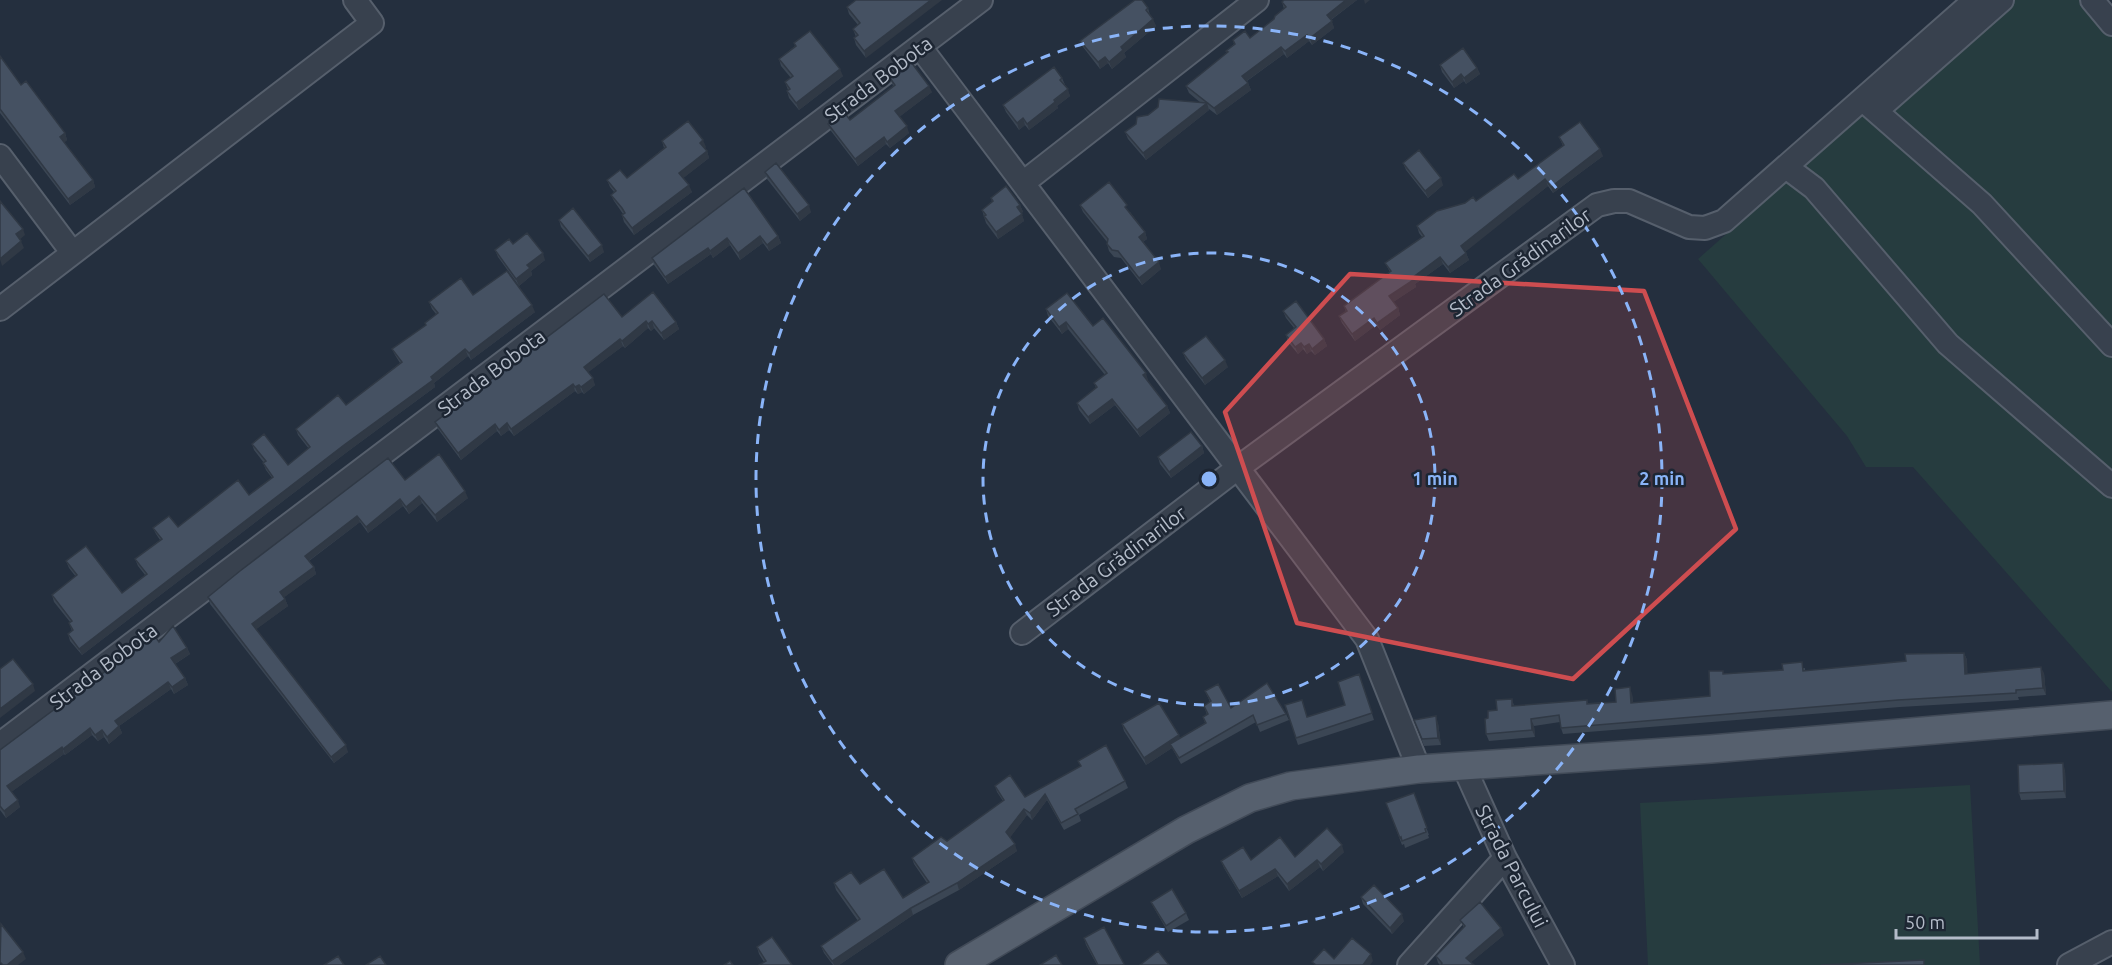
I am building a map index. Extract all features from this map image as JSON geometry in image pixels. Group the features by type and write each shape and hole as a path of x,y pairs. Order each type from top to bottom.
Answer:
{"main road":[{"path":"958,965 1186,830 1251,798 1291,786 1419,769 1711,749 2112,716"}],"street":[{"path":"0,309 372,23 355,0"},
{"name":"Strada Bobota","path":"0,744 981,0"},
{"path":"1023,183 1257,0"},
{"name":"Strada Grădinarilor","path":"1022,633 1239,467 1597,205 1614,201 1629,201 1689,227 1705,228 1724,221 1786,167 1869,105 1976,0"},
{"path":"2002,0 1869,105 1982,204 2112,345"},
{"path":"2092,0 2112,24"},
{"path":"920,47 1367,639 1419,769"},
{"path":"0,156 72,252"},
{"path":"1786,167 1814,188 1947,344 2112,486"},
{"name":"Strada Parcului","path":"1464,767 1505,858 1563,965"},
{"path":"1408,965 1505,858"},
{"path":"2069,965 2112,942"}],"highlighted area":[{"path":"1350,274 1644,291 1736,529 1573,679 1297,623 1225,412"}],"green space":[{"path":"1991,0 2103,0 2112,11 2112,692 1913,467 1866,467 1847,436 1698,259"},
{"path":"1970,785 1980,965 1648,965 1640,803"}],"building":[{"path":"856,0 931,0 864,51 854,38 858,35 853,29 860,23 847,7"},
{"path":"1135,0 1142,0 1153,19 1121,47 1123,50 1109,62 1105,57 1098,62 1080,41"},
{"path":"1284,0 1346,0 1327,15 1332,21 1310,38 1307,35 1285,51 1281,47 1242,76 1248,83 1214,108 1186,86 1228,52 1226,51 1235,44 1233,40 1245,31 1250,38 1274,19 1286,7 1282,2"},
{"path":"810,31 840,69 796,103 787,91 790,89 785,82 793,76 779,59 796,46 794,43"},
{"path":"1463,48 1477,68 1464,78 1461,74 1452,82 1440,65"},
{"path":"0,56 21,85 26,81 65,133 60,137 93,180 68,199 0,109"},
{"path":"911,62 929,86 895,111 907,126 887,142 884,137 855,159 828,124 844,112 850,120 895,85 890,78"},
{"path":"1054,67 1062,78 1060,80 1068,89 1027,124 1023,118 1017,123 1003,105"},
{"path":"1159,99 1207,103 1143,153 1125,132 1136,124 1137,117 1148,115 1158,107"},
{"path":"688,121 703,140 700,143 707,151 679,173 689,185 632,228 622,215 625,213 622,208 611,195 616,191 607,180 620,170 627,178 666,147 662,141"},
{"path":"1580,122 1600,149 1551,187 1545,179 1461,246 1466,253 1448,267 1440,257 1412,278 1413,280 1389,296 1398,308 1377,323 1374,318 1352,334 1339,316 1347,311 1344,306 1391,271 1385,263 1424,236 1417,226 1437,211 1465,203 1473,197 1476,201 1514,174 1518,179 1564,145 1559,137"},
{"path":"1419,150 1441,178 1425,191 1403,163"},
{"path":"776,163 809,205 797,214 765,172"},
{"path":"1109,182 1145,232 1139,237 1159,262 1139,278 1118,251 1112,250 1107,244 1108,239 1080,205"},
{"path":"1006,186 1020,205 1017,207 1022,214 996,232 982,210 993,201 991,198"},
{"path":"744,188 778,236 767,245 760,236 738,253 727,238 710,251 708,248 665,277 652,258"},
{"path":"0,201 23,229 16,234 21,241 0,259"},
{"path":"573,208 602,245 588,256 559,220"},
{"path":"527,233 543,253 527,265 530,268 516,279 495,250 509,239 513,244"},
{"path":"507,271 532,305 469,353 465,349 431,377 433,380 344,445 79,649 68,634 73,630 69,623 72,621 52,595 77,575 66,561 86,546 122,593 147,574 135,559 162,539 153,528 169,516 178,527 238,480 249,495 273,477 263,463 266,461 252,444 264,434 288,465 310,447 296,429 338,395 346,405 402,362 392,349 426,325 425,323 438,313 429,302 461,278 473,295"},
{"path":"653,292 676,322 661,333 652,321 648,324 646,321 584,367 593,378 581,387 579,385 575,387 573,384 511,429 507,423 499,430 495,424 458,453 435,422 604,294 622,317"},
{"path":"1067,293 1093,326 1103,318 1146,373 1143,375 1167,406 1137,430 1112,399 1088,417 1077,403 1097,387 1094,383 1107,373 1066,322 1059,327 1046,309"},
{"path":"1296,301 1324,339 1312,349 1309,344 1304,347 1301,343 1295,347 1286,335 1296,327 1283,311"},
{"path":"1206,336 1225,360 1202,378 1183,353"},
{"path":"1191,432 1202,446 1169,472 1158,457"},
{"path":"439,454 465,491 435,515 419,496 406,507 400,499 366,527 357,516 305,556 314,567 280,592 285,599 252,624 346,745 331,757 208,597 388,458 405,480"},
{"path":"173,626 187,648 171,658 185,678 172,687 168,682 115,721 119,726 107,737 102,730 95,735 90,728 7,786 18,800 4,811 0,806 0,750 154,635 159,642"},
{"path":"1964,653 1965,674 2041,667 2043,688 2016,690 2016,693 1898,700 1561,728 1559,715 1531,719 1532,730 1486,734 1485,719 1488,718 1488,711 1497,710 1496,700 1512,699 1512,706 1587,700 1587,704 1616,702 1615,689 1630,687 1631,703 1710,696 1709,671 1723,671 1723,674 1783,670 1782,664 1802,662 1803,671 1906,661 1905,654"},
{"path":"13,659 33,684 0,709 0,669"},
{"path":"1359,674 1372,713 1296,738 1285,705 1302,700 1307,717 1345,705 1338,682"},
{"path":"1267,683 1286,714 1257,725 1253,715 1179,758 1170,744 1206,723 1203,717 1208,714 1204,706 1211,701 1205,691 1218,684 1231,708"},
{"path":"1159,703 1179,735 1144,758 1122,724"},
{"path":"1436,716 1438,738 1422,739 1414,720"},
{"path":"1106,745 1125,781 1075,809 1078,814 1061,823 1045,794 1030,813 1024,809 1006,832 1015,844 957,883 911,908 832,961 821,946 860,919 834,883 851,872 860,884 884,869 903,898 929,882 912,858 941,837 947,841 1004,800 995,786 1010,775 1025,797 1081,766 1078,761"},
{"path":"2063,763 2064,791 2019,793 2018,765"},
{"path":"1414,793 1427,828 1426,832 1402,841 1386,803"},
{"path":"1327,828 1342,845 1321,864 1317,860 1287,884 1275,869 1239,891 1221,861 1243,847 1251,860 1280,837 1295,857"},
{"path":"1374,885 1402,914 1390,928 1361,897"},
{"path":"1172,889 1186,913 1166,926 1151,902"},
{"path":"1480,902 1501,928 1466,958 1474,965 1441,965 1442,963 1436,956 1465,926 1460,920"},
{"path":"1,924 23,952 7,965 0,962"},
{"path":"1104,927 1124,964 1098,965 1084,938"},
{"path":"772,937 792,965 759,965 766,961 757,947"},
{"path":"1352,938 1371,954 1363,965 1316,965 1312,962 1324,949 1334,959"},
{"path":"1158,951 1169,965 1140,965"},
{"path":"1056,955 1062,965 1040,965"},
{"path":"338,956 344,965 324,965"},
{"path":"380,956 386,965 366,965"},
{"path":"1924,960 1924,965 1821,965"}]}
